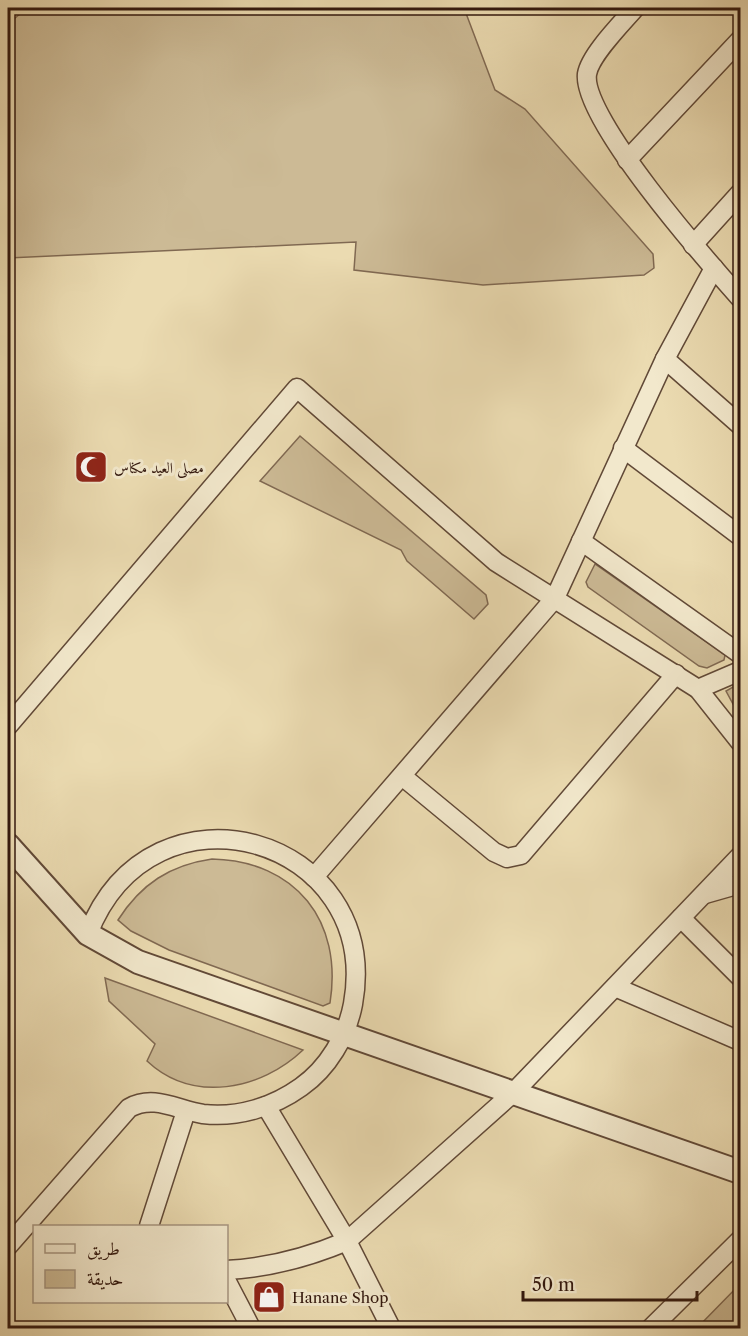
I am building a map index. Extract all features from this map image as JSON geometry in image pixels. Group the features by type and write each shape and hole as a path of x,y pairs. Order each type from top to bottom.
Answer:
{"street":[{"path":"635,8 594,58 587,75 588,90 627,160 693,244 741,298"},
{"path":"627,160 741,40"},
{"path":"693,244 741,193"},
{"path":"314,877 555,598 664,359 714,268"},
{"path":"664,359 741,425"},
{"path":"8,726 297,388 496,562 698,690 741,742"},
{"path":"623,448 741,536"},
{"path":"581,541 741,654"},
{"path":"698,690 741,671"},
{"path":"402,776 494,852 507,858 521,855 676,674"},
{"path":"8,1246 129,1108 140,1102 153,1101 186,1111 225,1114 266,1106 304,1085 333,1053 342,1036 355,993 353,951 339,911 314,877 288,858 260,845 218,838 176,845 139,864 109,893 88,934"},
{"path":"8,845 88,934 138,963 342,1036 514,1092 741,1172"},
{"path":"228,1270 246,1269 315,1254 347,1241 514,1092 741,856"},
{"path":"704,894 741,884"},
{"path":"681,918 741,977"},
{"path":"615,987 741,1041"},
{"path":"266,1106 347,1241 391,1329"},
{"path":"149,1225 186,1111"},
{"path":"651,1329 741,1240"},
{"path":"228,1284 251,1329"}],"green space":[{"path":"27,8 464,8 495,90 525,109 653,254 654,268 644,275 483,285 354,270 356,242 8,258 8,24"},
{"path":"300,436 486,595 488,604 474,619 407,561 401,550 260,481"},
{"path":"595,564 725,655 724,660 707,668 699,666 588,587 586,582"},
{"path":"740,683 740,717 726,691"},
{"path":"212,859 242,862 268,871 290,884 307,901 321,922 329,946 332,973 330,1003 323,1006 169,950 131,931 118,920 136,896 158,878 183,866"},
{"path":"105,978 303,1050 286,1064 267,1075 247,1082 226,1087 206,1087 185,1083 165,1075 147,1061 155,1044 109,1001"},
{"path":"740,1284 740,1328 697,1328"}],"place":[{"name":"مصلى العيد مكناس","path":"91,467"},
{"name":"Hanane Shop","path":"269,1297"}]}
